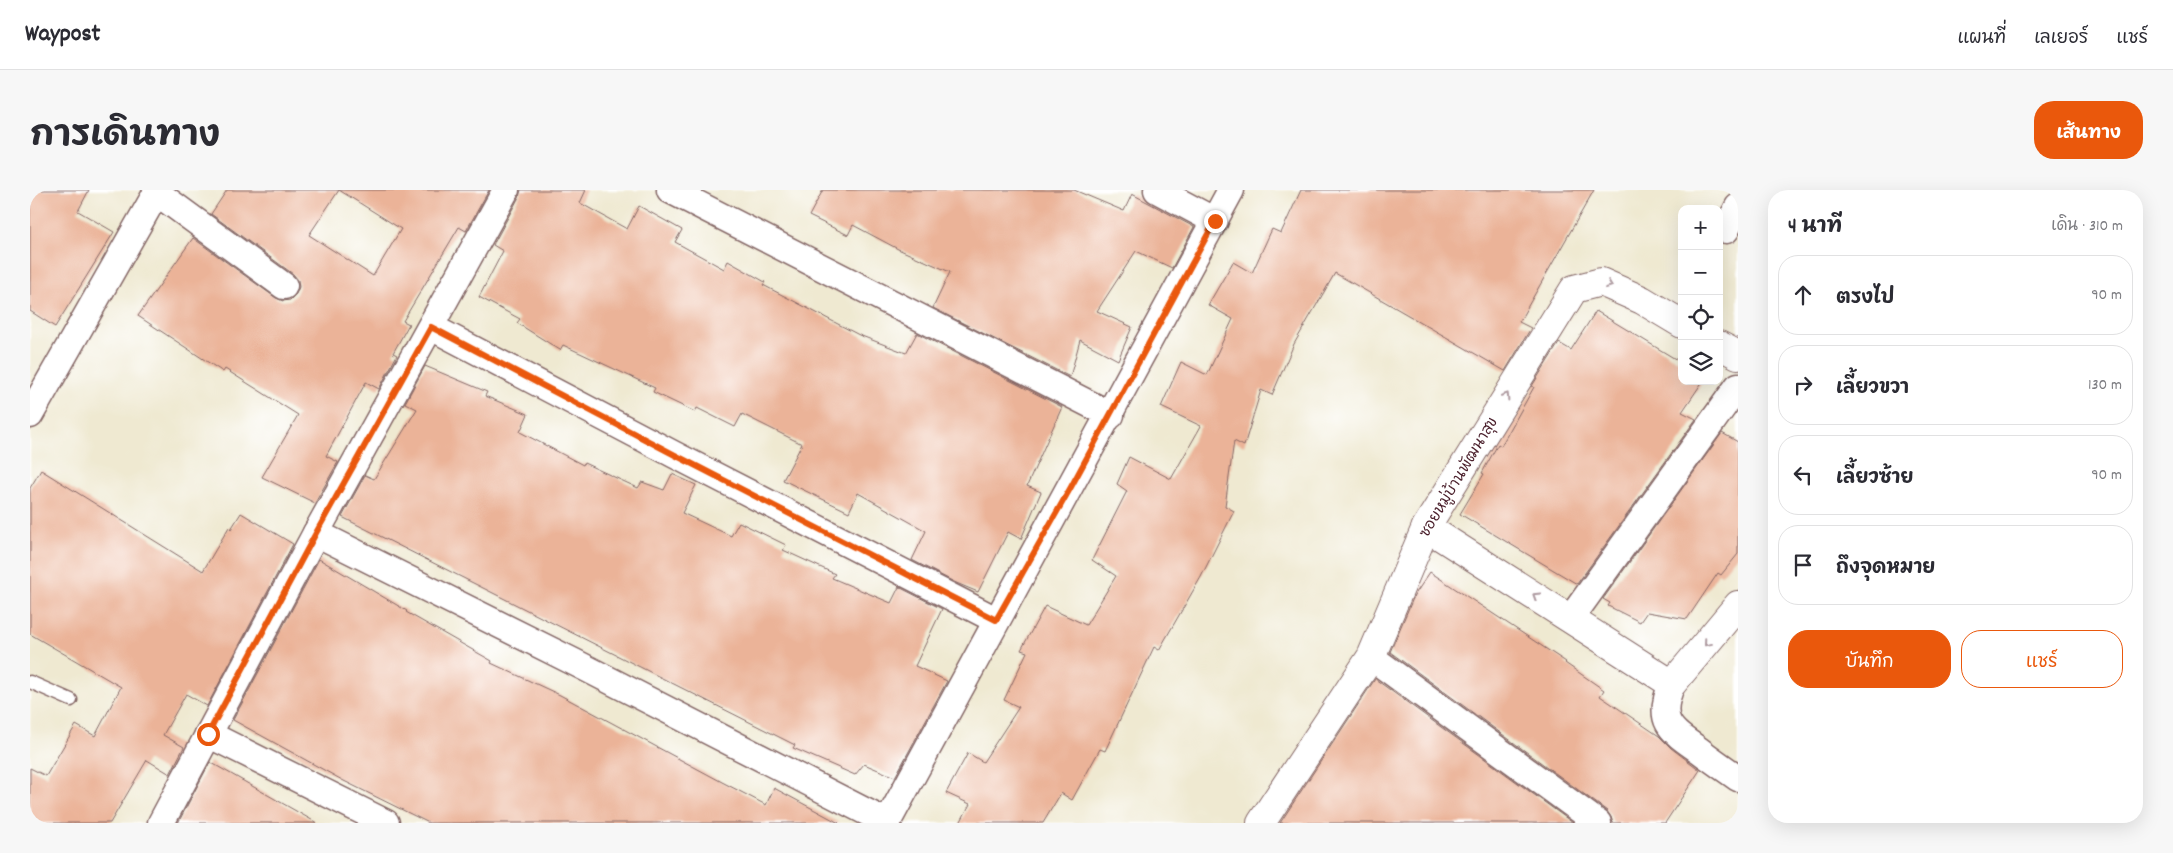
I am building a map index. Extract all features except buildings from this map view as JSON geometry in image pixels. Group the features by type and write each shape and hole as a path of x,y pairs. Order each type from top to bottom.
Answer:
{"street":[{"path":"161,823 316,533 506,190"},
{"path":"670,190 1111,415"},
{"path":"1157,190 1215,221"},
{"path":"316,533 574,662 888,823 996,620 1111,415 1231,190"},
{"path":"30,415 157,191 284,286"},
{"path":"1726,230 1738,207"},
{"name":"ซอยหมู่บ้านพัฒนาสุข","path":"1261,823 1371,657 1426,526 1574,289 1600,282 1642,300 1678,322"},
{"path":"431,327 666,451 996,620"},
{"path":"1723,347 1738,355"},
{"path":"1571,618 1738,386"},
{"path":"1426,526 1672,684"},
{"path":"1738,605 1672,684 1666,697 1665,708 1667,720 1674,732 1738,778"},
{"path":"1371,657 1598,823"},
{"path":"208,734 386,823"}],"lane":[{"path":"30,682 71,700"}],"route":[{"path":"208,734 316,533 431,327 996,620 1029,565 1215,221"}]}
